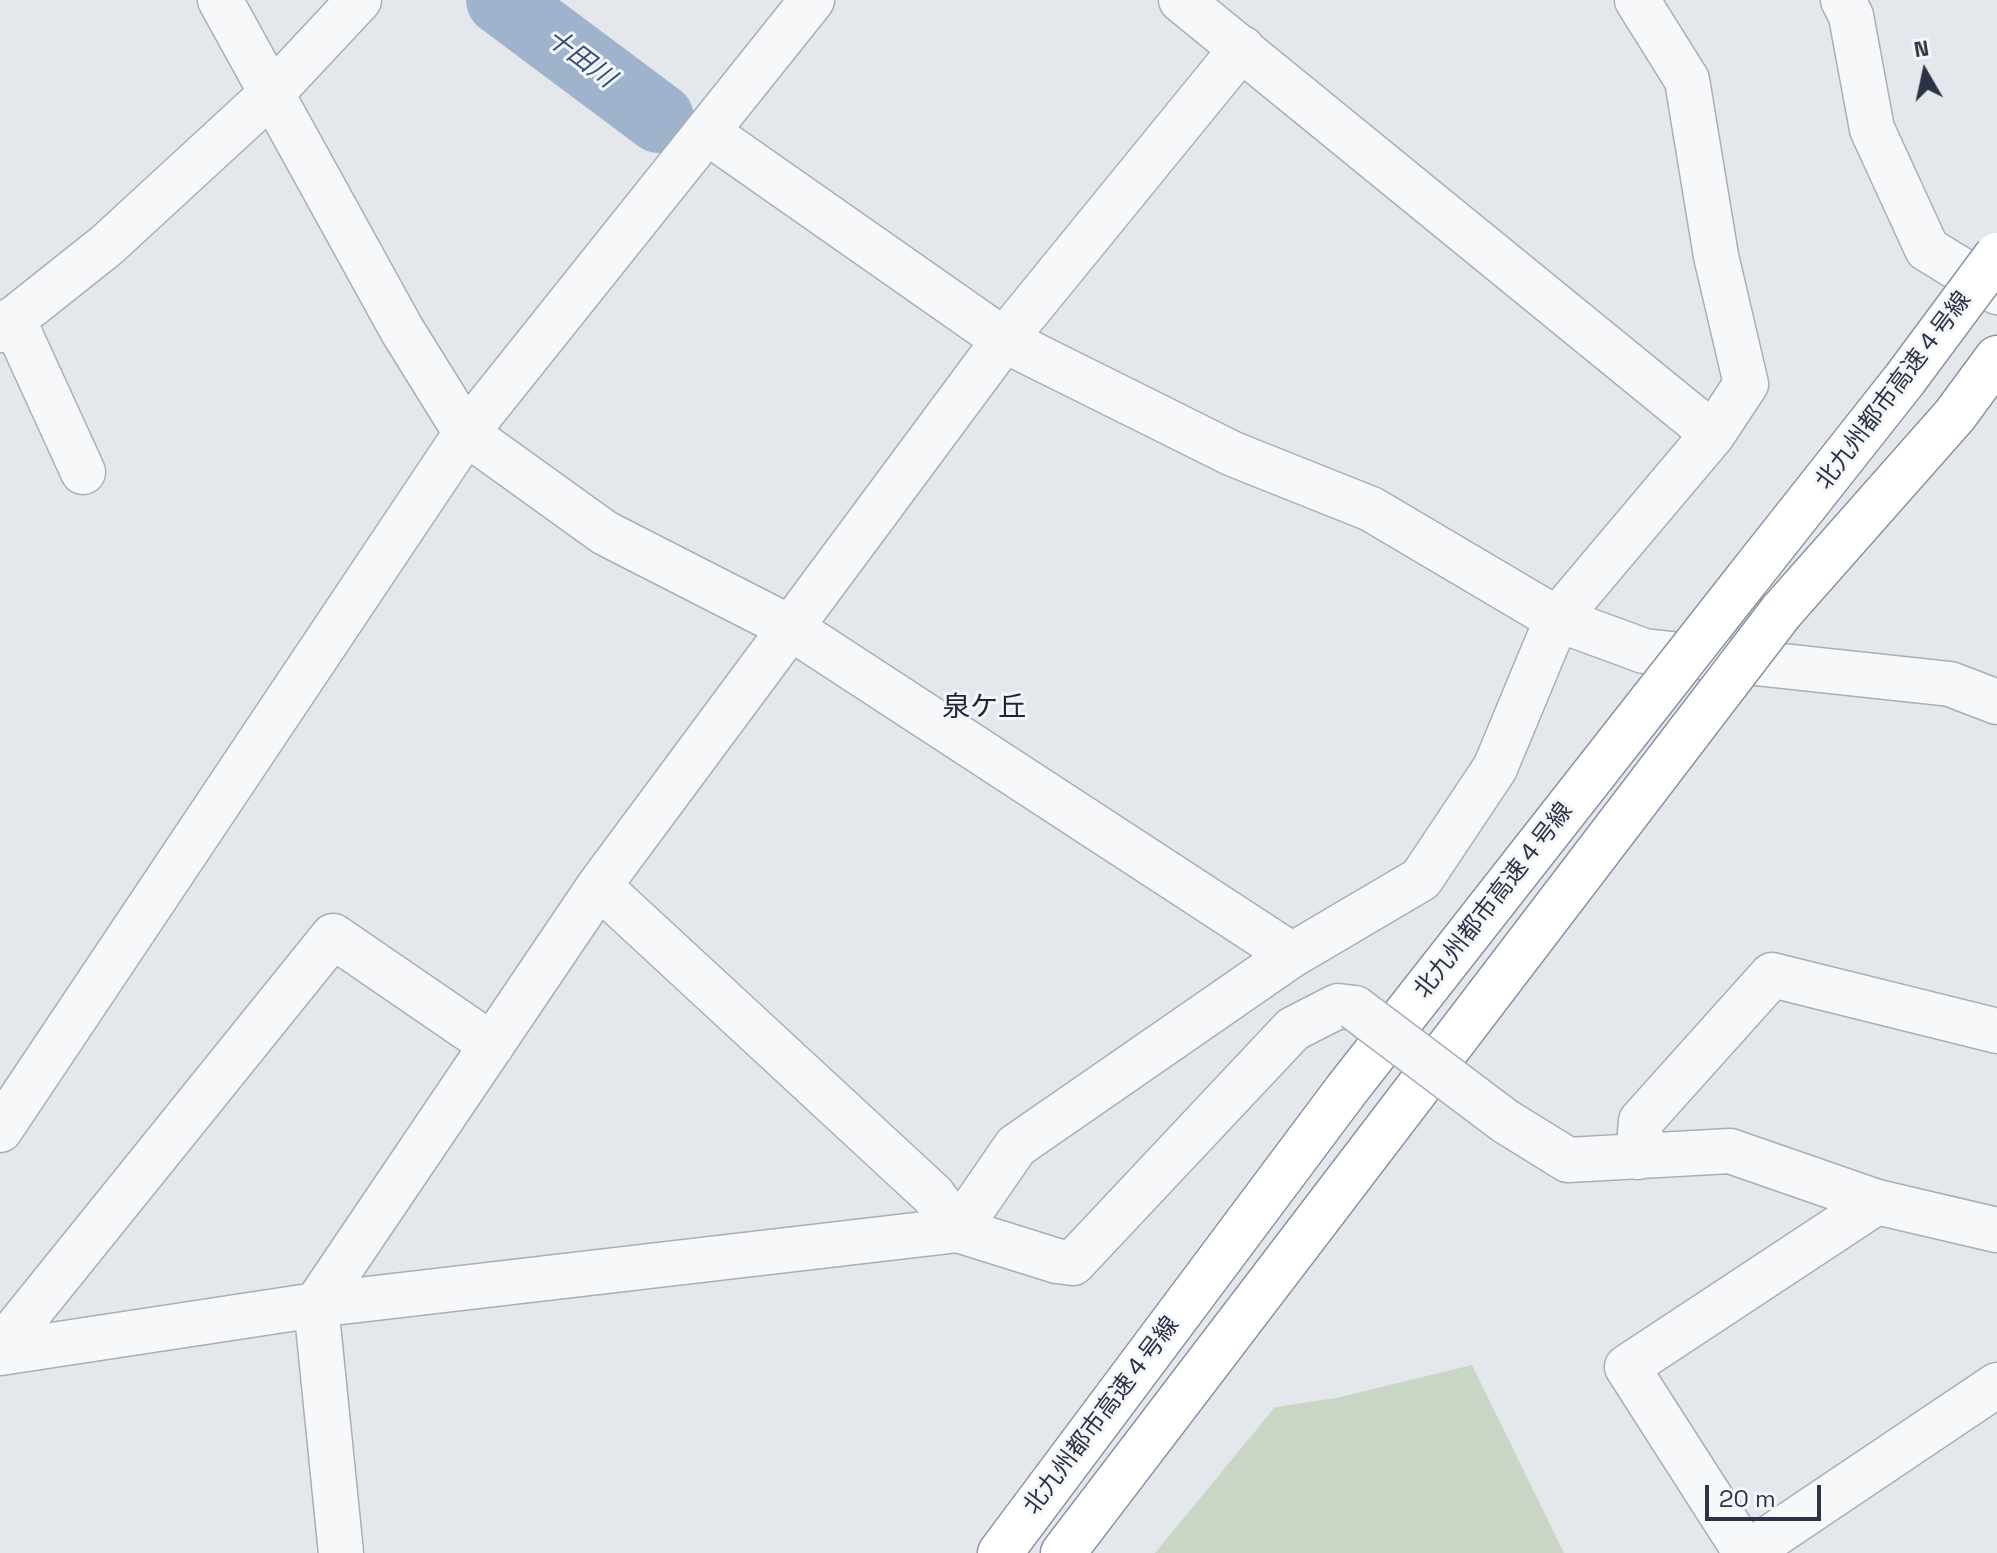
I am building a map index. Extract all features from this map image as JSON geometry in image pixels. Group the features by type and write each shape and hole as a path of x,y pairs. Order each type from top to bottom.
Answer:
{"highway":[{"name":"北九州都市高速４号線","path":"1000,1553 1347,1089 1905,379 1997,255"},
{"path":"1063,1553 1781,612 1955,415 1997,358"}],"street":[{"path":"220,0 402,330 466,433 605,533 791,628 1292,955"},
{"path":"83,472 7,324 107,245 272,93 359,0"},
{"path":"0,1130 466,433 812,0"},
{"path":"1181,0 1713,434"},
{"path":"958,1230 1016,1146 1292,955 1421,879 1495,768 1557,619 1713,434 1746,384 1716,256 1687,80 1637,0"},
{"path":"1843,0 1851,16 1872,129 1927,249 1997,292"},
{"path":"341,1553 316,1305 599,886 1004,340 1242,48"},
{"path":"707,132 1004,340 1233,454 1371,509 1557,619 1644,651 1950,684 1997,702"},
{"path":"599,886 933,1195 958,1230"},
{"path":"0,1351 333,936 492,1045"},
{"path":"1638,1157 1641,1121 1772,975 1997,1031"},
{"path":"0,1351 316,1305 958,1230 1057,1261 1073,1263 1293,1029 1338,1006 1355,1008 1505,1121 1568,1160 1730,1151 1877,1202 1997,1230"},
{"path":"1877,1202 1627,1367 1746,1553 1997,1385"}],"green space":[{"path":"1472,1365 1564,1553 1155,1553 1275,1407 1336,1398"}],"waterway":[{"name":"十田川","path":"501,0 659,118"}],"district":[{"name":"泉ケ丘","path":"984,708"}]}
